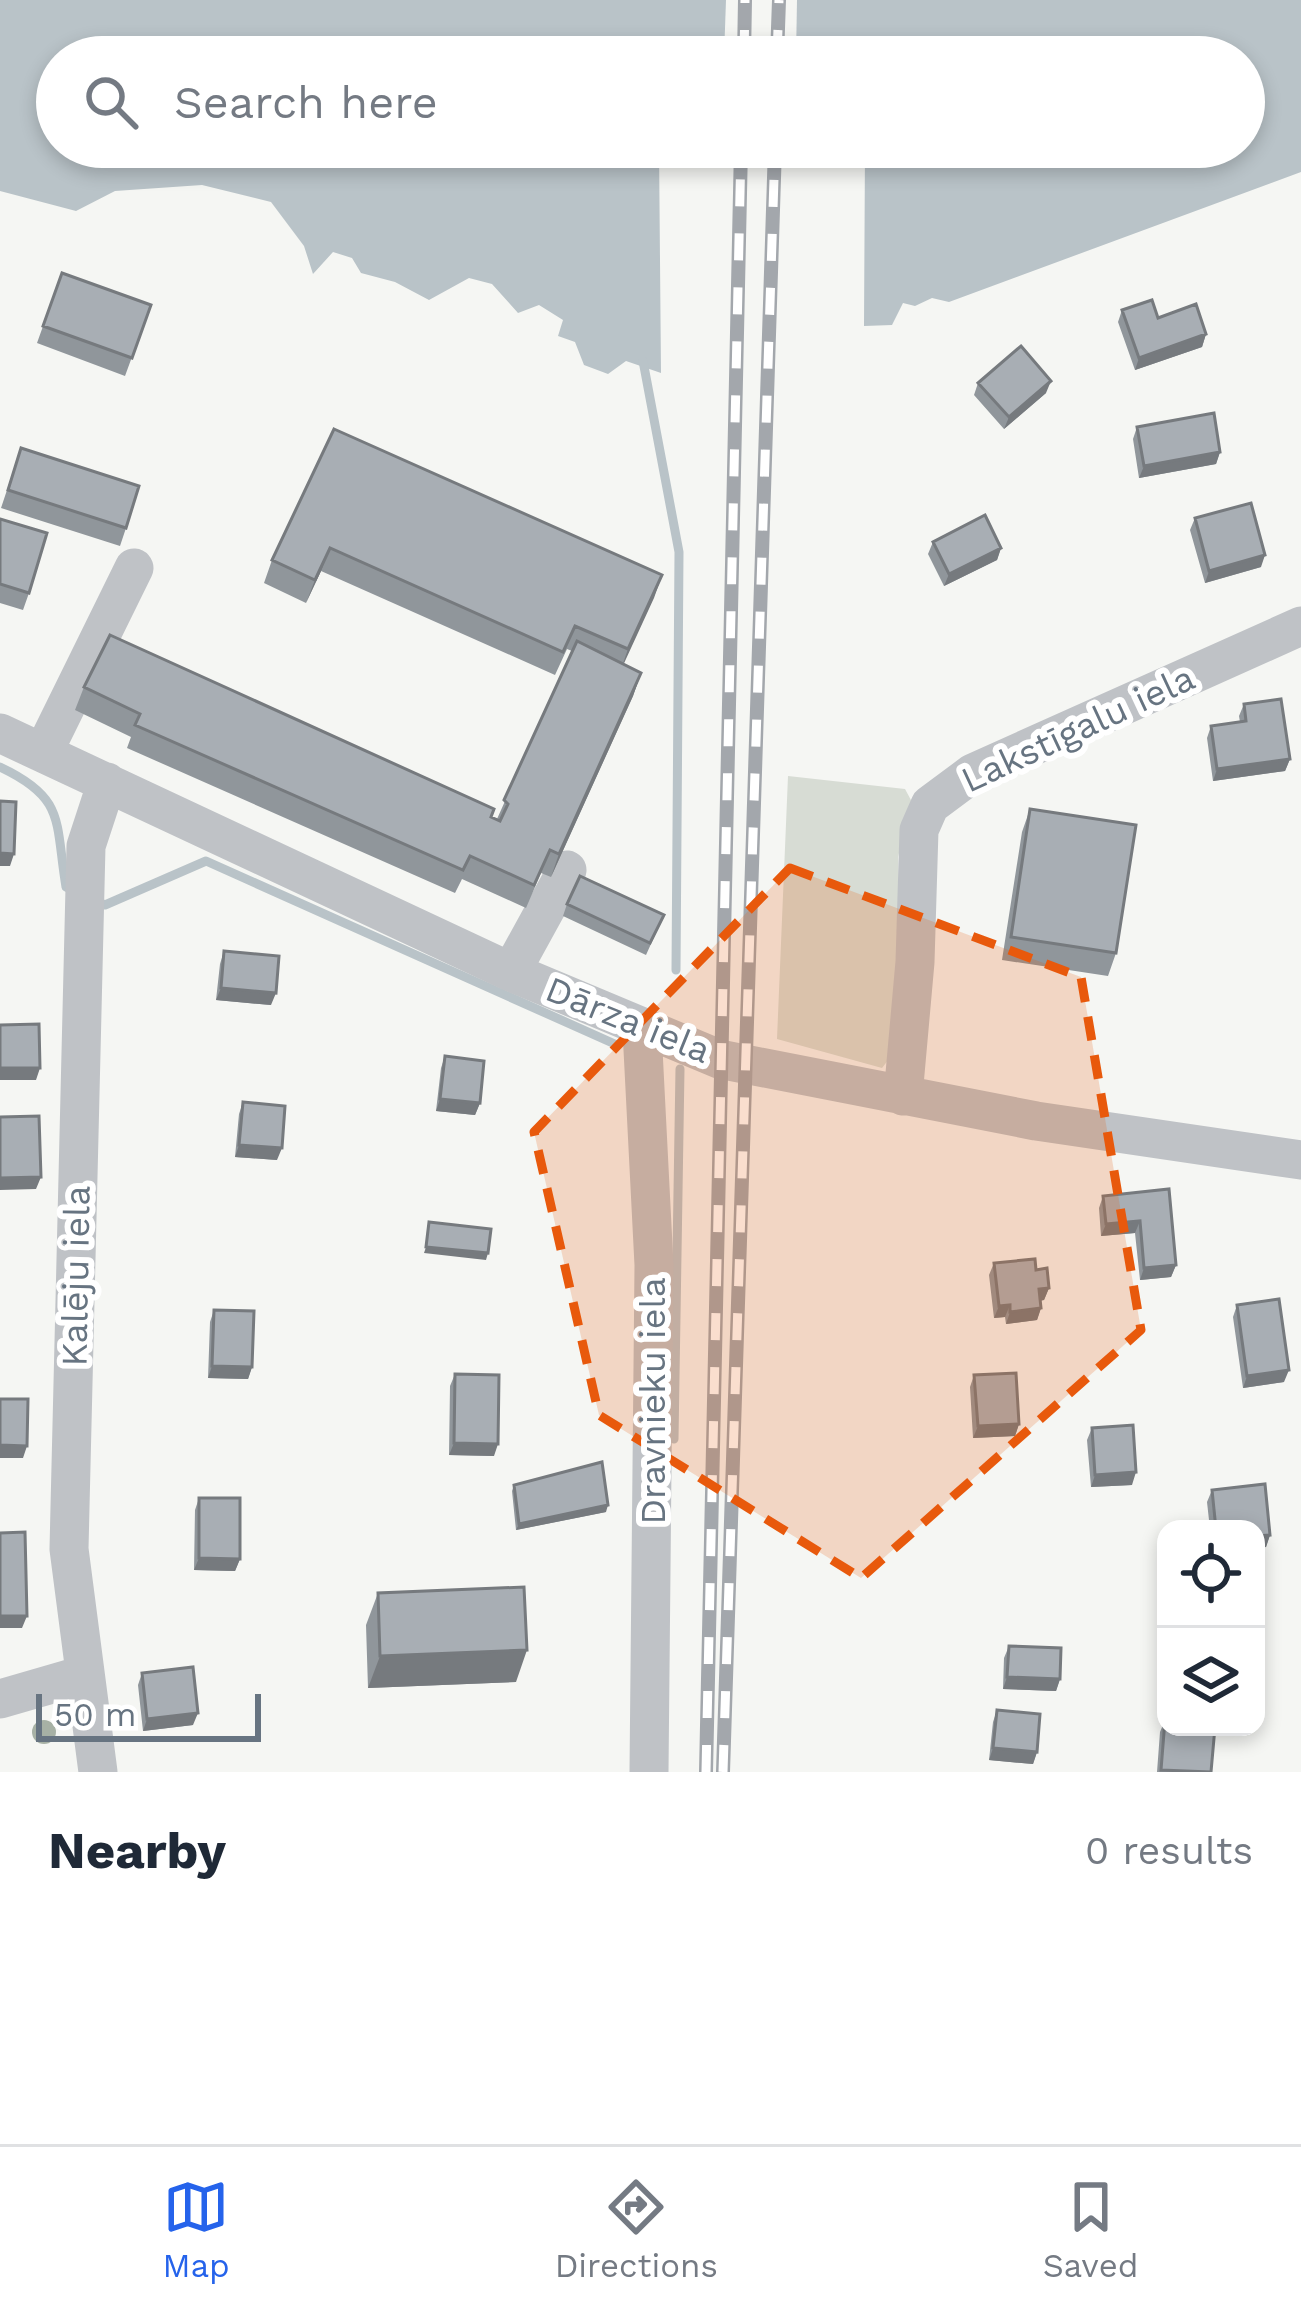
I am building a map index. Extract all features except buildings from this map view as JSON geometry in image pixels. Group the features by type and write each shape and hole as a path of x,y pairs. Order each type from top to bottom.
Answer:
{"street":[{"path":"43,753 134,568"},
{"name":"Lakstīgalu iela","path":"903,1096 916,962 914,874 919,830 931,805 973,773 1301,626"},
{"name":"Dārza iela","path":"0,733 511,972 719,1059 903,1096 1301,1160"},
{"name":"Kalēju iela","path":"98,1772 69,1549 86,846 106,782"},
{"path":"511,972 567,870"},
{"name":"Dravnieku iela","path":"642,1030 654,1265 649,1772"},
{"path":"0,1699 83,1675"}],"highlighted area":[{"path":"790,868 1081,977 1141,1330 861,1578 599,1415 534,1132"}],"shaded area":[{"path":"0,0 1301,0 1301,172 949,302 932,298 915,306 903,303 892,325 864,326 865,168 1265,168 1265,36 36,36 36,168 659,168 661,373 626,361 608,374 584,365 575,342 558,336 563,320 539,305 518,313 492,284 469,278 429,300 395,282 361,273 352,258 333,252 313,274 304,246 271,202 202,185 115,191 76,211 0,191"},
{"path":"788,776 905,789 918,813 906,825 898,857 900,931 889,1059 882,1068 777,1039"}],"pier":[{"path":"726,0 797,0 796,36 725,36"}],"waterway":[{"path":"643,361 679,552 676,970"},
{"path":"0,767 47,801 58,828 66,887 72,890"},
{"path":"93,900 105,905 206,861 617,1045"},
{"path":"674,1439 680,1069"}],"railway":[{"path":"744,36 745,0"},
{"path":"778,36 779,0"},
{"path":"706,1772 741,168"},
{"path":"723,1772 774,168"}]}
